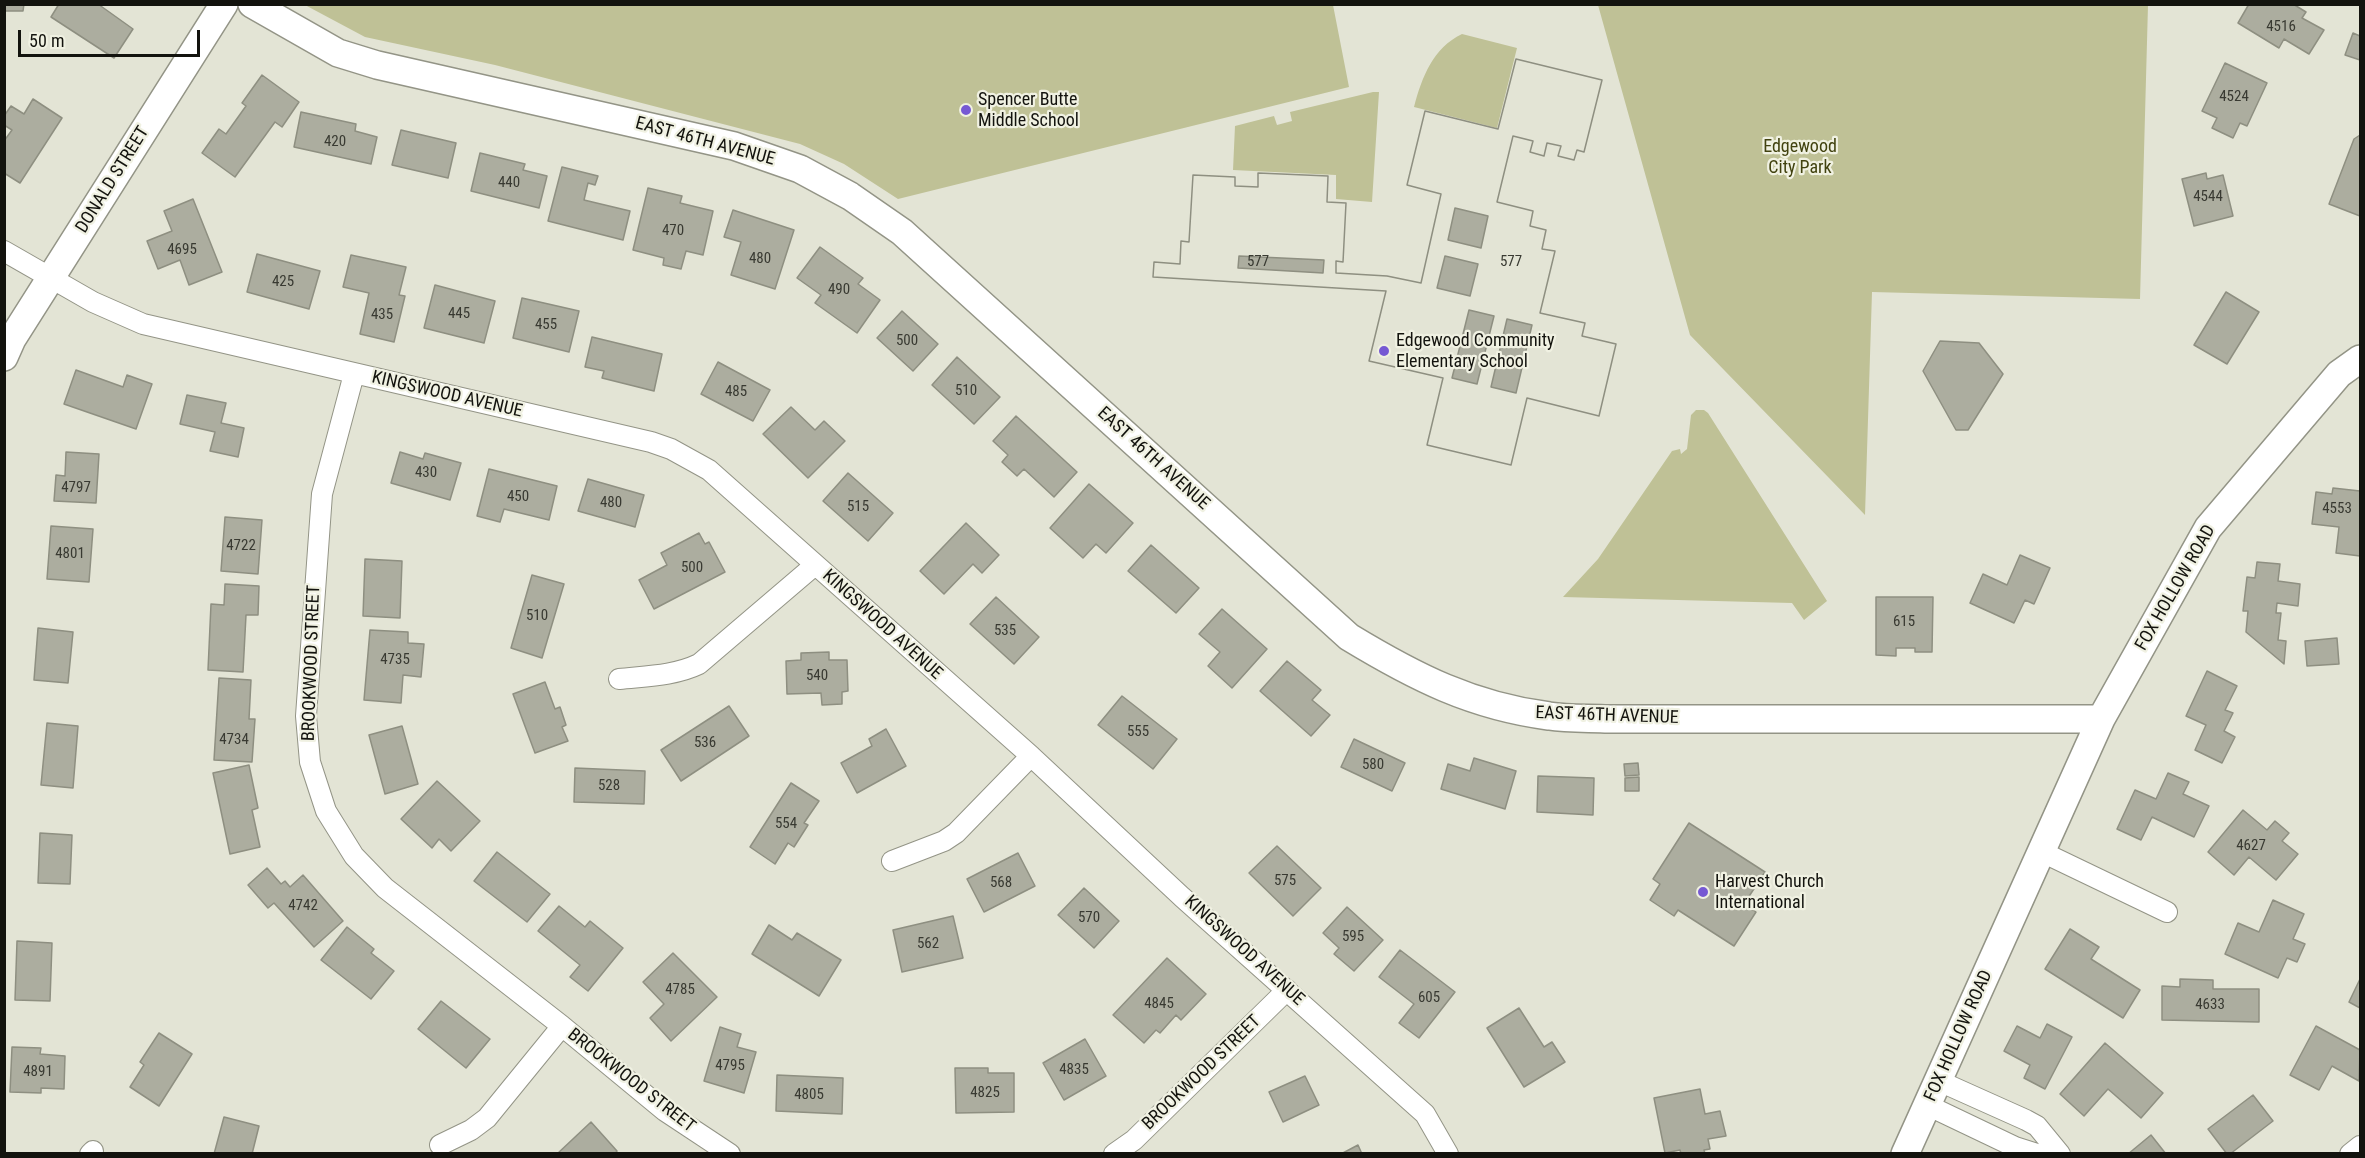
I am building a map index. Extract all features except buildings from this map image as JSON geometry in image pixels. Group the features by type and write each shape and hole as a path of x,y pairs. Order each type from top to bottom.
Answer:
{"street":[{"name":"DONALD STREET","path":"4,357 12,339 224,4"},
{"name":"EAST 46TH AVENUE","path":"252,4 338,53 367,62 734,146 800,169 850,196 902,232 1349,637 1412,674 1452,692 1500,707 1549,717 2102,719"},
{"name":"KINGSWOOD AVENUE","path":"4,251 109,311 143,324 624,435 671,449 709,470 1031,756 1182,897 1425,1114 1448,1154"},
{"name":"FOX HOLLOW ROAD","path":"1905,1154 2102,719 2208,528 2338,374 2361,359"},
{"name":"BROOKWOOD STREET","path":"354,374 321,494 306,716 310,762 326,811 341,837 370,874 385,888 562,1026 665,1111 730,1154"},
{"name":"KINGSWOOD AVENUE","path":"619,679 669,674 699,664 815,566"},
{"path":"892,861 944,841 956,833 1031,756"},
{"path":"2042,852 2167,912"},
{"name":"BROOKWOOD STREET","path":"1114,1154 1134,1140 1287,990"},
{"name":"BROOKWOOD STREET","path":"440,1145 471,1130 487,1118 562,1026"},
{"path":"1939,1080 2026,1120 2045,1134 2060,1154"},
{"path":"1927,1106 2008,1144 2037,1154"},
{"path":"2350,1154 2361,1146"}],"green space":[{"name":"Spencer Butte Middle School","path":"305,5 1333,5 1349,87 898,199 844,164 800,144 495,65 365,37"},
{"name":"Edgewood City Park","path":"1598,5 2148,5 2140,299 1872,292 1865,515 1690,335"},
{"path":"1462,34 1517,48 1497,128 1414,107 1430,64 1443,47"},
{"path":"1379,92 1372,202 1336,199 1336,175 1233,170 1235,126 1274,116 1277,125 1292,121 1290,112"},
{"path":"1696,410 1704,410 1708,413 1827,601 1804,620 1792,603 1563,597 1598,559 1672,451 1680,449 1681,454 1687,449 1691,415"}],"place":[{"name":"Spencer Butte Middle School","path":"966,110"},
{"name":"Edgewood Community Elementary School","path":"1384,351"},
{"name":"Harvest Church International","path":"1703,892"}]}
